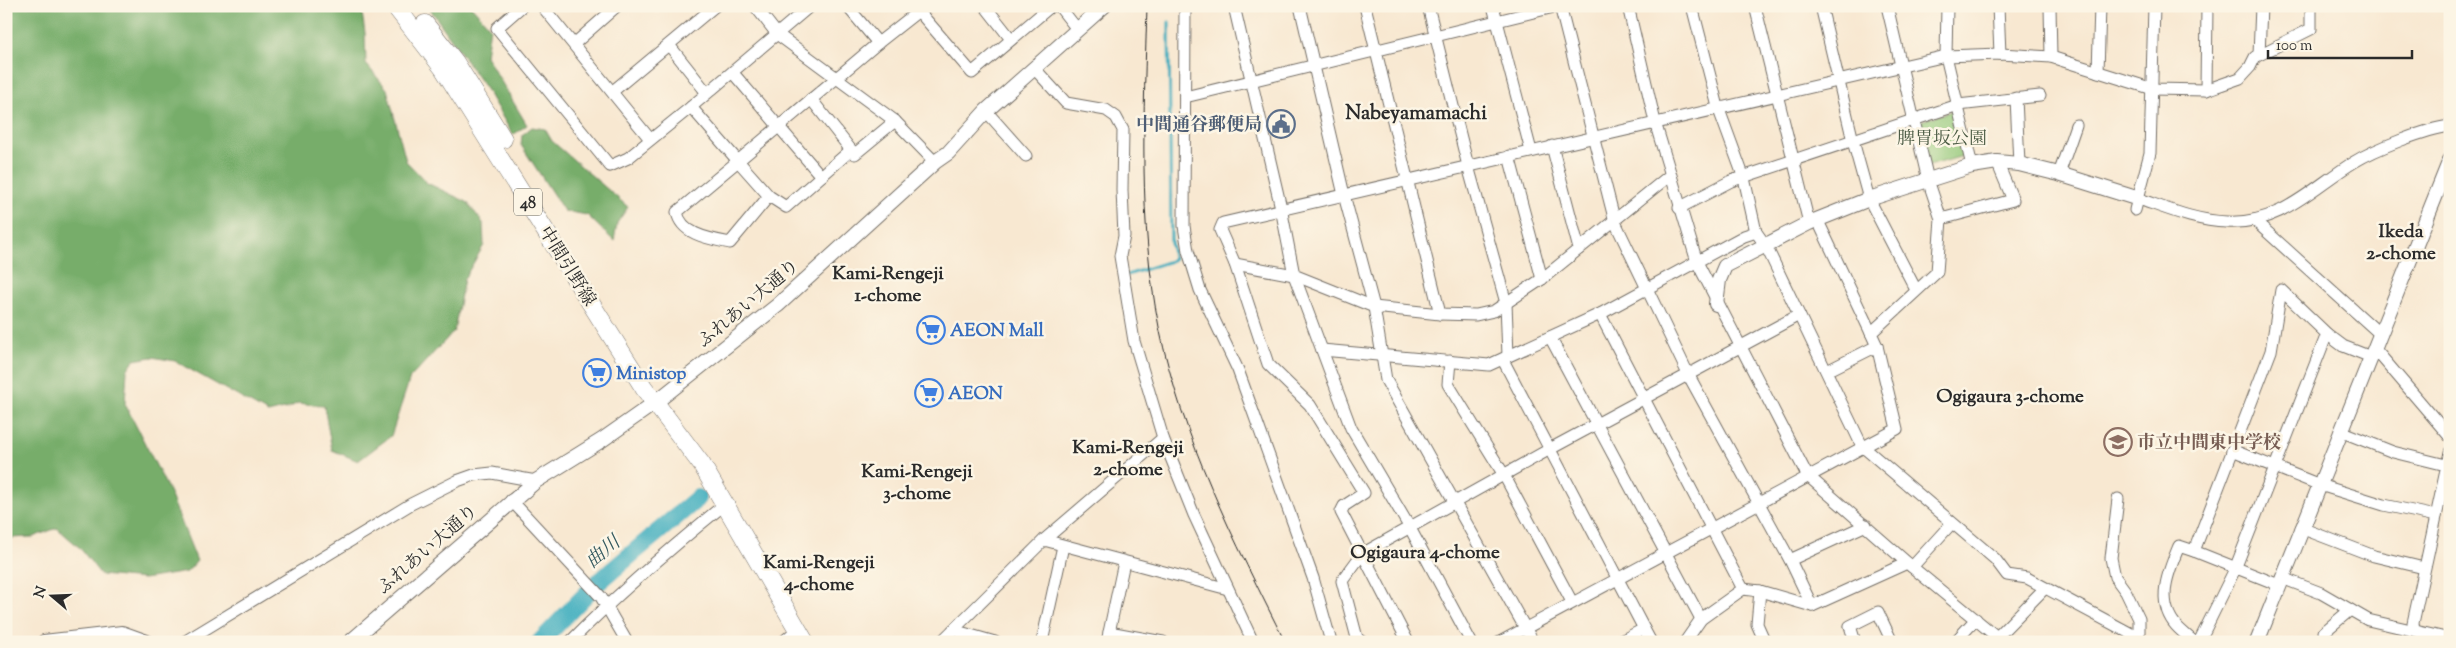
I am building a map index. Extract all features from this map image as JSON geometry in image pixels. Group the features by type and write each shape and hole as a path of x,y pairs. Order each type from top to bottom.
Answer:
{"main road":[{"name":"中間引野線","path":"395,6 443,68 644,388 656,402 707,475 801,635"},
{"name":"中間引野線","path":"410,6 455,62 652,382 656,402"}],"street":[{"path":"522,6 507,11 497,28 610,166 628,158 733,73 810,6"},
{"path":"542,6 650,139"},
{"path":"574,44 618,6"},
{"path":"612,91 669,46 715,6"},
{"path":"756,6 778,34 895,121 935,162"},
{"path":"847,6 878,43"},
{"path":"985,6 1011,39"},
{"path":"769,196 730,243 690,232 679,220 677,212 919,8 972,73 1051,6"},
{"path":"1059,6 1077,29"},
{"name":"ふれあい大通り","path":"350,642 536,480 602,440 656,402 787,298 935,162 948,154 986,111 1104,6"},
{"path":"1185,6 1184,226 1188,251 1200,290 1238,370 1313,578 1331,642"},
{"path":"1234,6 1281,208 1294,275 1350,428 1410,528 1470,642"},
{"path":"1300,6 1344,194 1374,307 1386,380 1533,642"},
{"path":"1365,6 1440,314"},
{"path":"1428,6 1468,166 1506,303 1506,358 1550,449 1651,642"},
{"path":"1493,6 1531,151"},
{"path":"1185,97 1436,38 1559,6 1615,222 1646,290 1689,376 1790,560 1812,606"},
{"path":"1628,6 1655,122 1679,208 1697,262 1716,304 1807,475 1866,525 1909,565 2000,639 2045,588"},
{"path":"1692,6 1718,107 1744,178 1756,232 1766,246 1862,446 1951,524 1995,559 2007,575 2027,578 2139,640 2139,619 2126,592 2115,577 2111,558 2118,499"},
{"path":"1500,642 1665,554 1807,475 1897,429 1877,346 1813,221 1794,162 1755,6"},
{"path":"1821,6 1853,141 1869,199 1916,290"},
{"path":"1871,333 1937,272 1941,218 1928,180 1887,6"},
{"path":"1947,6 1946,56 1972,166"},
{"path":"1998,6 2000,54"},
{"path":"2050,6 2051,57"},
{"path":"2098,72 2100,6"},
{"path":"2137,205 2150,153 2154,6"},
{"path":"2206,90 2207,6"},
{"path":"2259,55 2260,6"},
{"path":"1408,642 1341,512 1344,506 1364,494 1310,405 1268,364 1235,264 1220,230 1223,222 1946,56 2000,54 2051,57 2153,89 2206,90 2240,78 2250,67 2255,57 2310,29 2311,6"},
{"path":"669,46 707,93"},
{"path":"1034,68 1066,103 1106,110 1116,117 1124,130 1122,190 1124,236 1120,264 1134,341 1163,438 1194,515 1252,642"},
{"path":"733,73 821,176"},
{"path":"1679,208 1731,181 1794,162 1958,106 2040,96"},
{"path":"2016,98 2019,164"},
{"path":"811,99 855,154 895,121"},
{"path":"691,107 769,196 786,207 851,150"},
{"path":"986,111 1026,156"},
{"path":"2059,174 2076,125"},
{"path":"1716,304 1719,280 1725,266 1813,221 1869,199 1972,166 1997,162 2019,164 2059,174 2137,205 2228,223 2254,220 2282,210 2310,194 2355,161 2433,128 2450,126"},
{"path":"1552,146 1579,249"},
{"path":"1509,156 1542,278"},
{"path":"2257,642 2301,528 2450,160"},
{"path":"1941,218 2013,200 1997,162"},
{"path":"1235,264 1294,275 1374,307 1440,314 1476,315 1494,311 1542,278 1615,222 1670,176"},
{"path":"2254,220 2380,334"},
{"path":"1322,350 1489,365 1600,314 1744,236 1756,232"},
{"path":"2194,551 2271,351 2281,290 2327,334 2344,346 2373,352 2450,437"},
{"path":"1600,314 1643,400 1743,589"},
{"path":"1362,642 1357,638 1342,581 1362,554 1550,449 1689,376 1799,315"},
{"path":"2199,642 2235,569 2327,334"},
{"path":"1550,337 1701,619"},
{"path":"1827,371 1877,346"},
{"path":"1450,361 1448,384 1504,475 1572,602"},
{"path":"2340,431 2393,452 2446,465"},
{"path":"941,642 1044,540 1163,438"},
{"path":"2232,450 2320,485 2384,505 2436,516"},
{"path":"2414,629 2412,623 2450,452"},
{"path":"184,642 411,504 457,481 474,475 492,473 536,480"},
{"path":"511,500 604,600 627,642"},
{"path":"570,642 604,600 652,563 723,501"},
{"path":"1691,639 1701,619 1743,589 1760,591 1812,606 1909,565 1951,524"},
{"path":"1790,560 1866,525"},
{"path":"2301,528 2374,556 2424,568"},
{"path":"1044,540 1228,589"},
{"path":"1042,642 1063,546"},
{"path":"2194,642 2173,623 2165,601 2166,577 2179,546 2235,569 2321,593 2368,620 2414,629 2450,639"},
{"path":"1124,562 1108,637 1163,642"},
{"path":"1760,591 1758,624 1765,642"},
{"path":"2324,632 2350,610"},
{"path":"1855,642 1850,626 1878,612 1892,642"},
{"path":"1954,642 1976,619"},
{"path":"1619,642 1644,629"},
{"path":"953,630 996,642"},
{"path":"44,642 122,633 147,642"},
{"path":"783,642 801,635"}],"green space":[{"path":"6,6 361,6 365,33 366,64 387,89 406,161 427,183 467,202 483,223 484,245 464,279 454,331 410,378 391,436 358,461 332,450 324,406 298,403 288,408 268,413 175,361 152,357 134,360 127,370 125,404 169,491 197,561 187,572 144,579 101,575 80,548 57,528 33,537 9,538 6,544"},
{"path":"428,6 471,6 490,27 486,56 527,125 513,135 486,89"},
{"name":"脾胃坂公園","path":"1955,110 1966,155 1929,166 1918,122"},
{"path":"532,127 545,129 552,141 628,207 617,223 614,241 587,215 564,211 521,145 522,135"}],"waterway":[{"path":"1127,275 1174,260 1171,243 1169,22"},
{"name":"曲川","path":"540,642 595,585 698,498"}],"tram line":[{"path":"1147,6 1144,127 1145,208 1152,287 1159,327 1181,409 1196,449 1229,527 1285,642"}],"place":[{"name":"中間通谷郵便局","path":"1281,124"},
{"name":"AEON Mall","path":"931,330"},
{"name":"Ministop","path":"597,373"},
{"name":"AEON","path":"929,393"},
{"name":"市立中間東中学校","path":"2118,442"}],"district":[{"name":"Nabeyamamachi","path":"1416,112"},
{"name":"Ikeda 2-chome","path":"2401,241"},
{"name":"Kami-Rengeji 1-chome","path":"888,283"},
{"name":"Ogigaura 3-chome","path":"2010,395"},
{"name":"Kami-Rengeji 2-chome","path":"1128,457"},
{"name":"Kami-Rengeji 3-chome","path":"917,481"},
{"name":"Ogigaura 4-chome","path":"1425,551"},
{"name":"Kami-Rengeji 4-chome","path":"819,572"}]}
